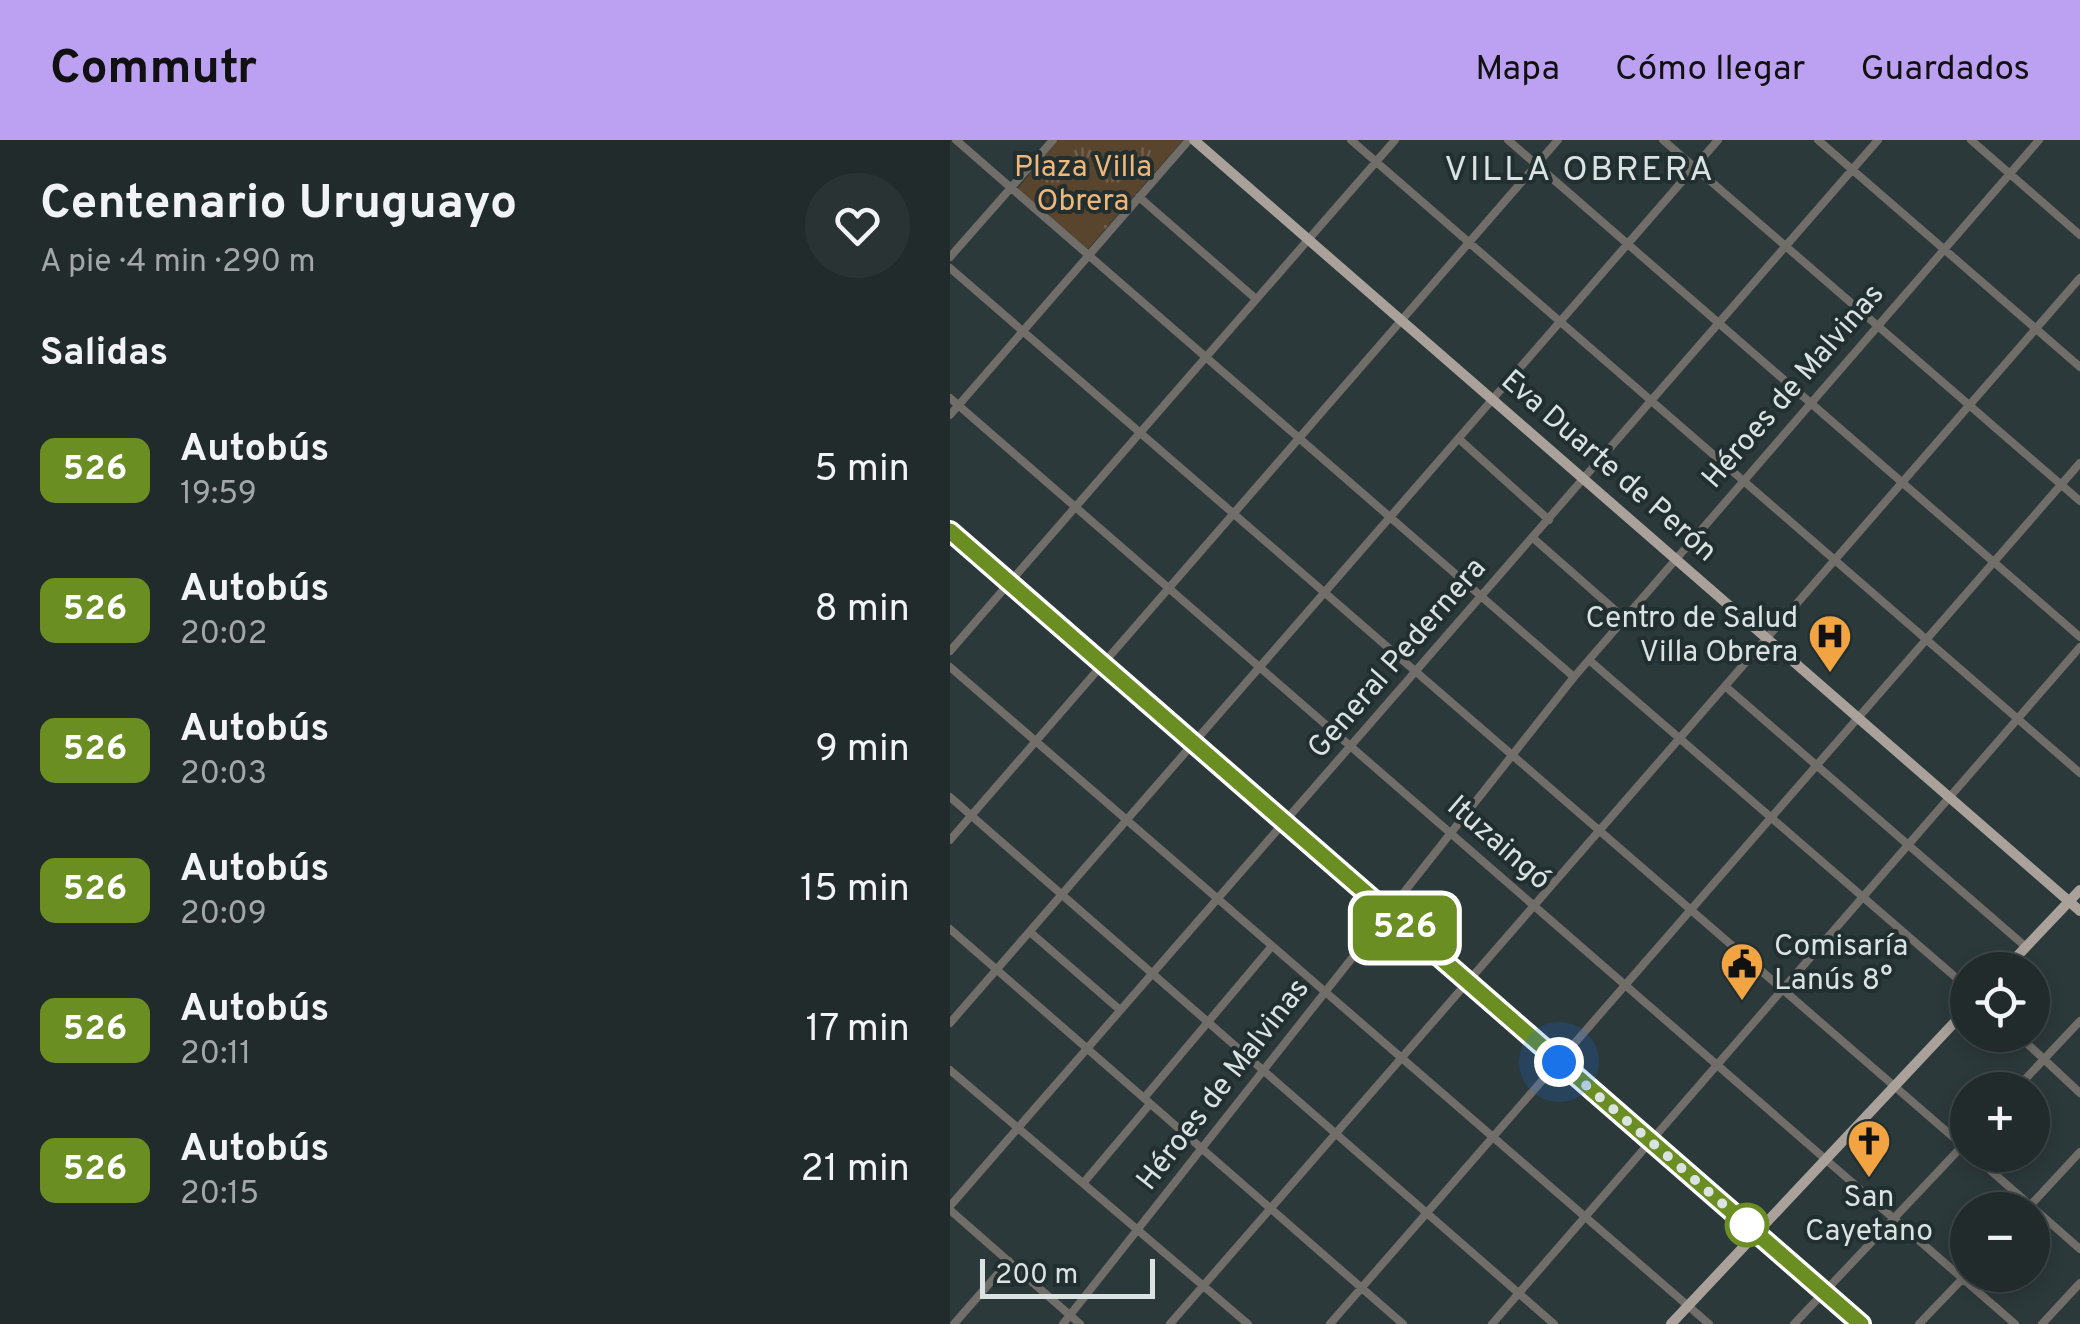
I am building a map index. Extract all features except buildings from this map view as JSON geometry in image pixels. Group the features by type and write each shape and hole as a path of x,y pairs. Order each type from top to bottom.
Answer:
{"main road":[{"name":"Eva Duarte de Perón","path":"1191,140 2080,911"},
{"path":"2021,952 2080,890"},
{"path":"1671,1324 1950,1027"}],"street":[{"path":"956,140 1574,677"},
{"path":"950,257 1052,140"},
{"path":"950,414 1191,140"},
{"path":"1350,140 2080,773"},
{"path":"950,652 1396,140"},
{"path":"1508,140 2080,638"},
{"path":"950,840 1558,140"},
{"path":"1663,140 2080,501"},
{"path":"950,1023 1718,140"},
{"path":"1818,140 2080,367"},
{"name":"General Pedernera","path":"950,1208 1878,140"},
{"path":"1972,140 2080,236"},
{"name":"Héroes de Malvinas","path":"1063,1324 1574,677 2039,140"},
{"path":"1139,197 1256,300"},
{"path":"950,268 1950,1133"},
{"path":"1170,1324 2080,278"},
{"name":"Ituzaingó","path":"950,398 1826,1160 1950,1263"},
{"path":"1459,438 1548,520"},
{"path":"1330,1324 2080,463"},
{"path":"950,531 1861,1324"},
{"path":"1533,538 1624,618"},
{"path":"1492,1324 2080,647"},
{"path":"1589,660 1950,973"},
{"path":"950,668 1709,1324"},
{"path":"1725,686 2026,947"},
{"path":"950,797 1554,1324"},
{"path":"950,929 1402,1324"},
{"path":"1030,932 1120,1010"},
{"path":"1084,1181 1272,946"},
{"path":"2031,1072 2080,1021"},
{"path":"2035,1052 2080,1093"},
{"path":"950,1070 1140,1228 1248,1324"},
{"path":"2043,1192 2080,1152"},
{"path":"1794,1324 1950,1165"},
{"path":"1992,1172 2012,1192"},
{"path":"950,1208 1080,1324"},
{"path":"2050,1225 2080,1249"},
{"path":"954,1324 1009,1262"},
{"path":"2042,1324 2080,1284"},
{"path":"1919,1324 1950,1291"},
{"name":"Ituzaingó","path":"1982,1292 2015,1324"}],"green space":[{"name":"Plaza Villa Obrera","path":"1058,140 1183,140 1088,249 1017,189"}],"bus line":[{"name":"526","path":"950,531 1861,1324"}],"place":[{"name":"Centro de Salud Villa Obrera","path":"1830,674"},
{"name":"Comisaría Lanús 8°","path":"1742,1002"},
{"name":"San Cayetano","path":"1869,1179"}],"district":[{"name":"VILLA OBRERA","path":"1580,171"}],"route":[{"path":"1559,1062 1747,1225"}]}
